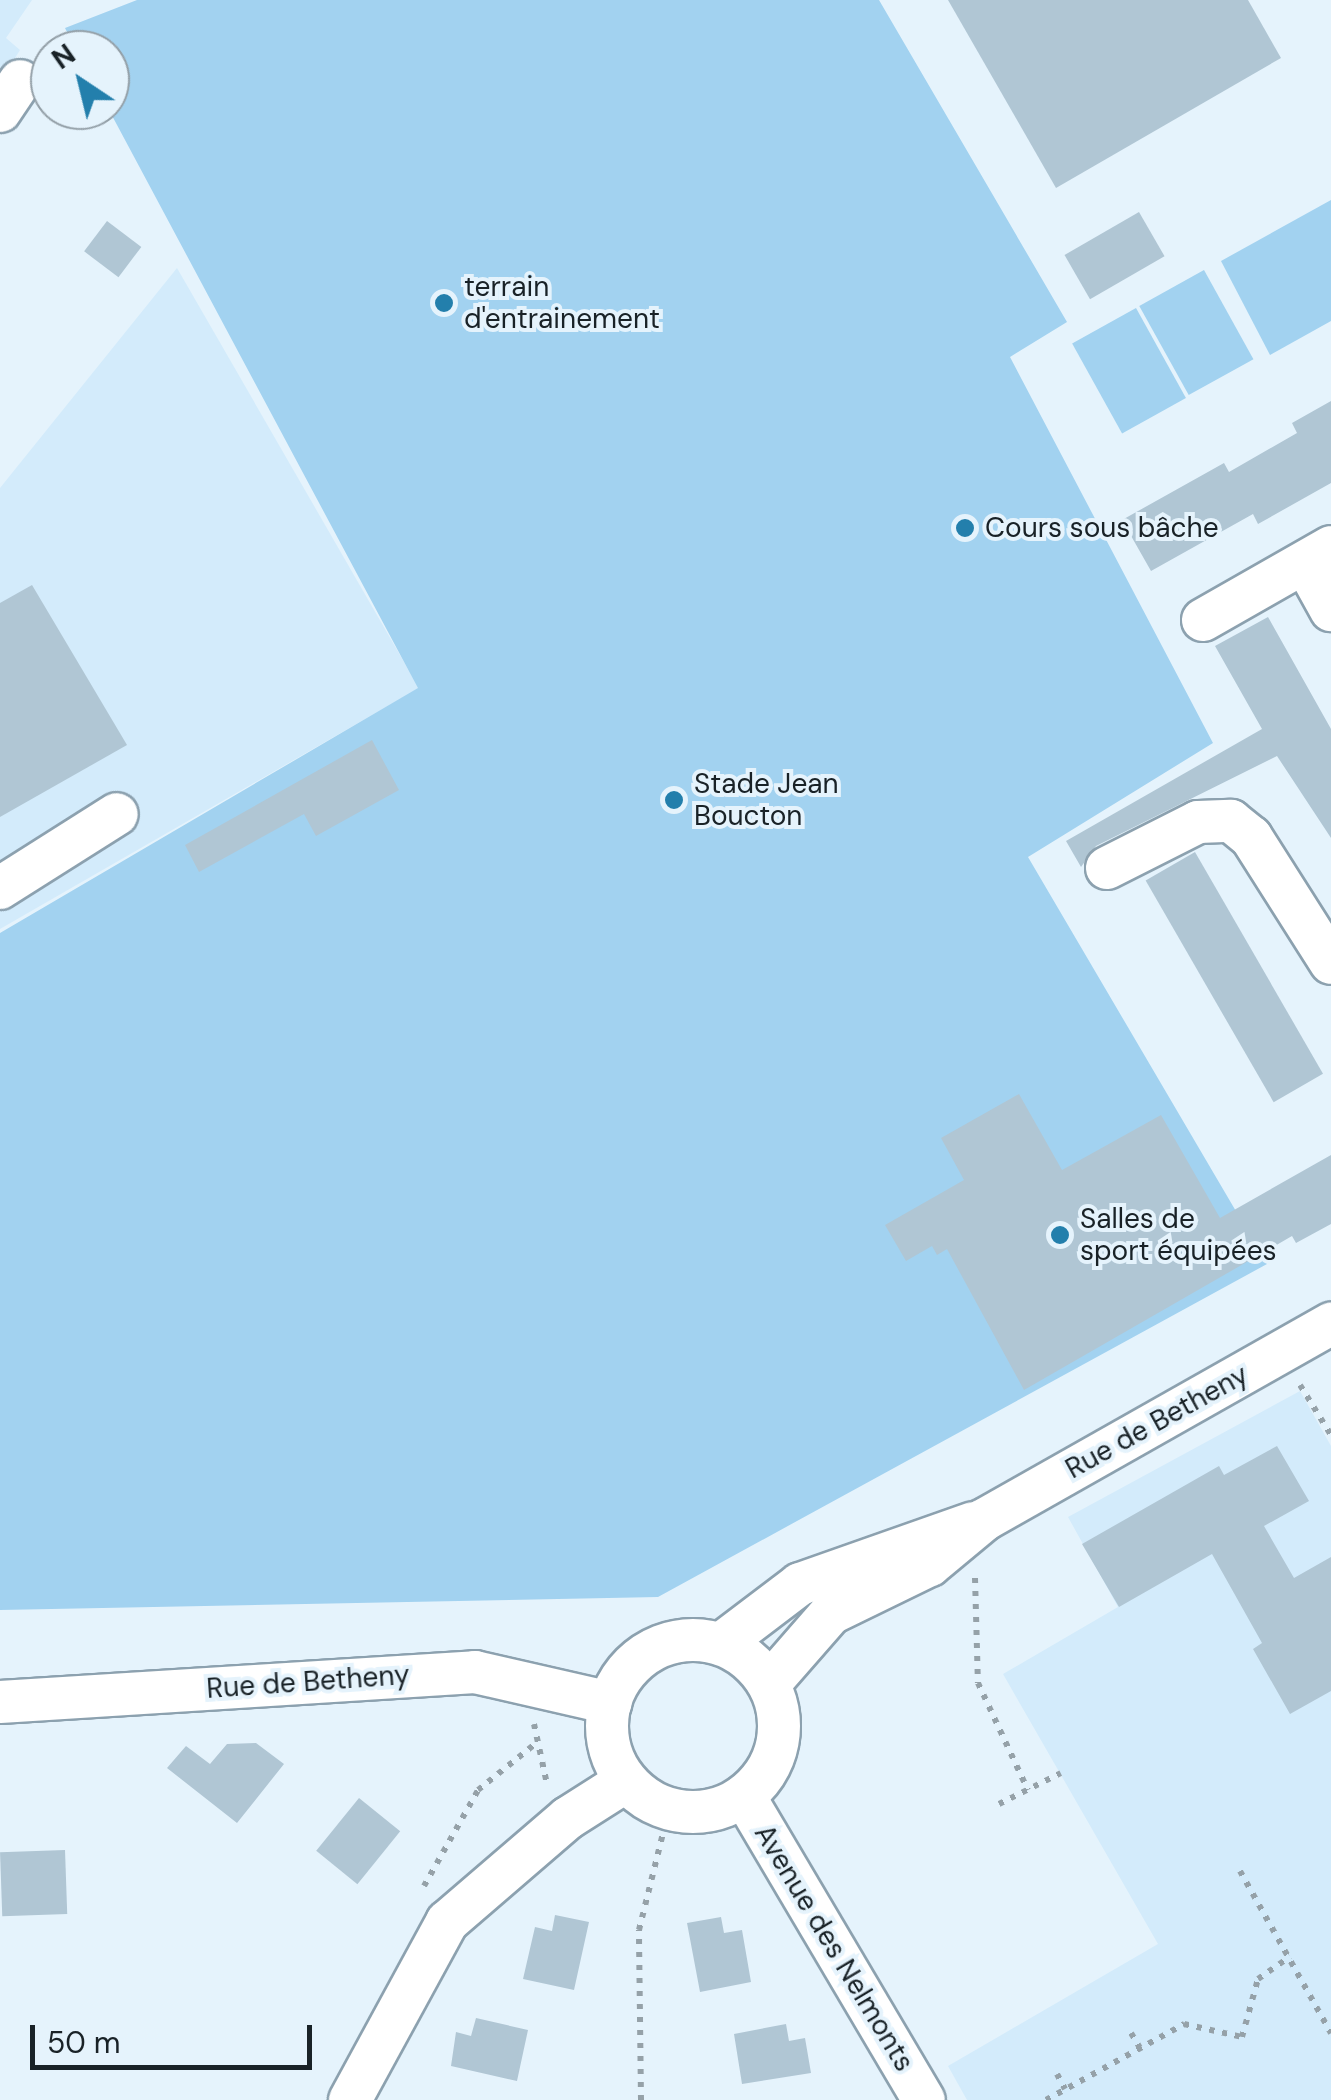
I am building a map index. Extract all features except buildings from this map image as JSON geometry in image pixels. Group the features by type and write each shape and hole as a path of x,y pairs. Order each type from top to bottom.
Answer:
{"street":[{"path":"1203,620 1318,555 1331,610"},
{"path":"0,888 117,814"},
{"path":"1107,868 1198,822 1231,821 1252,837 1325,938"},
{"name":"Rue de Betheny","path":"769,1684 810,1628 930,1565 984,1520 1331,1324"},
{"name":"Rue de Betheny","path":"722,1644 768,1602 831,1569 984,1520"},
{"path":"666,1644 722,1644 769,1684 779,1720 774,1757 744,1796 721,1808 669,1809 626,1781 606,1730 610,1703 622,1678 666,1644"},
{"name":"Rue de Betheny","path":"1,1702 474,1672 610,1703"},
{"path":"350,2100 447,1922 554,1829 626,1781"},
{"name":"Avenue des Nelmonts","path":"744,1796 924,2100"}],"path":[{"path":"1279,1353 1331,1435"},
{"path":"976,1568 970,1609 978,1683 1028,1790"},
{"path":"535,1716 537,1758 552,1796"},
{"path":"1000,1804 1061,1773"},
{"path":"641,2100 639,1930 669,1809"},
{"path":"1240,1871 1331,2033"},
{"path":"1046,2100 1184,2024 1242,2037 1258,1979 1290,1957"},
{"path":"1131,2033 1140,2048"},
{"path":"1057,2074 1065,2089"}],"shaded area":[{"path":"0,0 32,0 6,38 20,50 0,82"},
{"name":"Stade Jean Boucton","path":"137,0 879,0 1067,322 1010,357 1213,743 1028,857 1267,1264 658,1597 0,1610 0,933 418,688 120,130 130,130 130,30 65,28"},
{"path":"1331,200 1331,321 1270,355 1221,261"},
{"path":"177,268 419,688 0,929 0,488"},
{"path":"1204,270 1253,359 1189,395 1139,306"},
{"path":"1136,308 1186,398 1122,433 1072,343"},
{"path":"1300,1391 1331,1446 1331,2100 967,2100 948,2066 1158,1944 1003,1674 1118,1607 1068,1517"}],"place":[{"name":"terrain d'entrainement","path":"444,303"},
{"name":"Cours sous bâche","path":"965,528"},
{"name":"Stade Jean Boucton","path":"674,800"},
{"name":"Salles de sport équipées","path":"1060,1235"}]}
